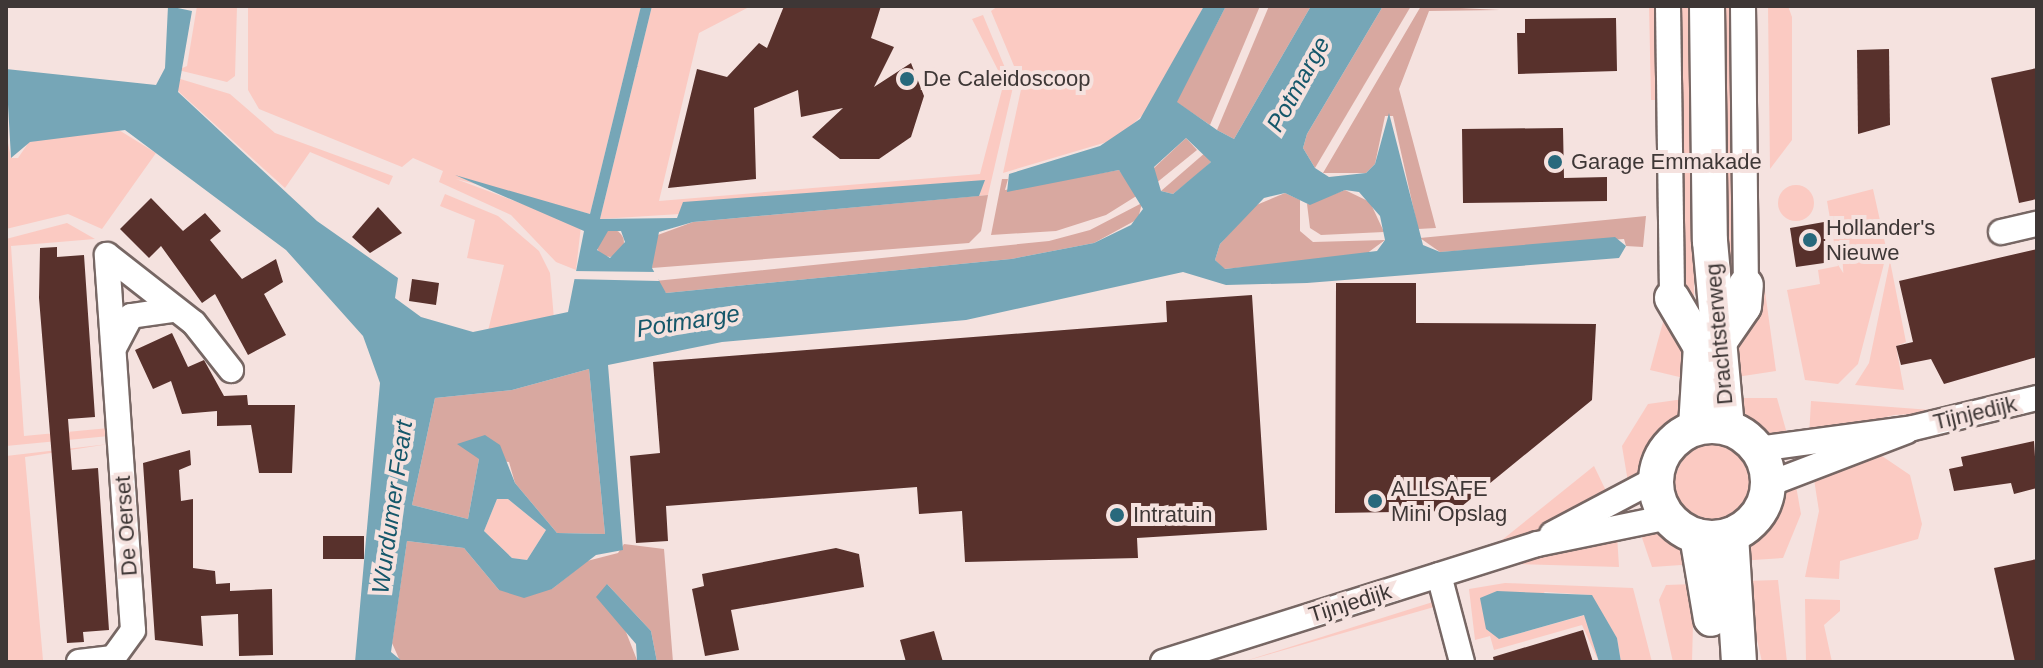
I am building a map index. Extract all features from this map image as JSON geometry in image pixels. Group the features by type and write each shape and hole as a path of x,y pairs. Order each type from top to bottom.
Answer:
{"main road":[{"name":"Drachtsterweg","path":"1707,6 1712,427"},
{"path":"1672,298 1711,344 1744,306 1746,285"},
{"path":"1712,427 1758,449 1769,484 1761,509 1731,535 1697,536 1668,517 1656,479 1668,447 1712,427"},
{"path":"1731,535 1739,662"},
{"path":"1697,536 1716,662"}],"street":[{"name":"Drachtsterweg","path":"1668,6 1672,298"},
{"name":"Drachtsterweg","path":"1743,6 1746,285"},
{"path":"2001,232 2037,224"},
{"name":"De Oerset","path":"79,662 113,658 133,630 107,255 172,310 206,334 231,370"},
{"name":"De Oerset","path":"114,352 131,316 172,310"},
{"name":"Tijnjedijk","path":"1758,449 1913,428 2037,398"},
{"name":"Tijnjedijk","path":"1769,484 1913,428"},
{"name":"Tijnjedijk","path":"1537,544 1656,479"},
{"name":"Tijnjedijk","path":"1163,662 1537,544 1668,517"},
{"path":"1439,575 1462,662"}],"shaded area":[{"path":"197,6 237,6 235,76 227,82 178,70 187,66"},
{"path":"248,6 641,6 590,214 456,179 581,226 576,270 556,262 511,215 439,182 443,171 413,158 402,167 259,109 248,90"},
{"path":"652,6 751,6 699,33 659,201 980,174 1004,82 972,19 983,15 1013,87 988,195 600,219"},
{"path":"998,6 1204,6 1150,108 1117,139 1003,173 1022,85 991,11"},
{"path":"1226,6 1260,6 1210,125 1176,102"},
{"path":"1269,6 1311,6 1234,139 1217,130"},
{"path":"1383,6 1411,6 1315,168 1303,148 1307,134"},
{"path":"1421,6 1500,10 1429,11 1399,89 1436,228 1418,229 1393,116 1385,116 1375,164 1366,173 1323,173"},
{"path":"1649,6 1658,6 1660,100 1651,100"},
{"path":"1678,6 1694,6 1694,315 1680,297"},
{"path":"1720,6 1734,6 1737,296 1728,308"},
{"path":"1768,6 1788,6 1792,17 1792,140 1770,169"},
{"path":"177,78 230,94 275,133 393,176 389,185 310,152 285,188 178,91"},
{"path":"114,127 156,153 102,229 68,214 6,229 6,133 11,158 18,158 29,142"},
{"path":"1186,138 1197,150 1155,184 1154,168"},
{"path":"1206,152 1211,162 1198,174 1173,194 1161,191"},
{"path":"1119,170 1138,195 1106,215 1056,231 991,235 1002,179 1008,179 1005,190"},
{"path":"1796,185 1809,190 1814,203 1809,216 1796,221 1783,216 1778,203 1783,190"},
{"path":"1873,189 1887,252 1858,364 1838,384 1805,380 1787,290 1820,284 1818,270 1838,266 1827,201"},
{"path":"1345,190 1370,202 1384,232 1321,235 1310,228 1307,204"},
{"path":"1285,193 1300,200 1300,231 1313,242 1385,240 1362,257 1224,269 1215,260 1220,244 1254,206"},
{"path":"445,194 498,216 539,251 550,273 554,319 488,331 504,265 467,258 475,220 440,206"},
{"path":"988,195 981,231 969,243 652,268 655,236 693,222"},
{"path":"1142,203 1138,219 1094,243 1011,259 666,293 655,281 1049,241 1090,230"},
{"path":"1646,216 1643,247 1626,246 1624,239 1440,252 1420,238"},
{"path":"67,223 95,239 11,246 24,436 109,428 109,436 6,446 6,239"},
{"path":"610,229 620,233 624,243 620,253 610,257 600,253 596,243 600,233"},
{"path":"1890,261 1906,342 1896,346 1904,390 1855,385 1869,363"},
{"path":"1754,284 1764,284 1776,371 1730,378 1728,363"},
{"path":"1666,311 1689,343 1692,380 1650,370"},
{"path":"589,369 605,534 557,533 515,483 509,462 479,459 468,519 412,505 435,398 512,390"},
{"path":"1691,398 1684,415 1629,488 1622,446 1648,404"},
{"path":"1737,398 1777,398 1789,441 1752,427"},
{"path":"1811,401 1931,410 1933,413 1894,415 1809,437"},
{"path":"1710,441 1745,456 1754,480 1747,505 1715,523 1681,508 1671,485 1687,450"},
{"path":"109,444 25,457 43,660 6,662 6,456"},
{"path":"1879,454 1910,475 1922,524 1918,539 1840,561 1839,579 1805,577 1819,511 1813,473"},
{"path":"1594,466 1608,495 1541,531 1497,544"},
{"path":"1795,480 1801,514 1783,558 1738,561"},
{"path":"497,499 508,499 546,530 527,560 512,558 484,531"},
{"path":"1639,529 1676,537 1696,564 1652,567"},
{"path":"1617,535 1619,567 1518,564 1518,561"},
{"path":"407,541 464,548 499,590 552,589 587,561 618,553 624,544 664,549 673,662 657,662 651,631 607,584 637,660 400,661 392,643"},
{"path":"1778,580 1787,662 1762,662 1744,581"},
{"path":"1505,583 1633,588 1652,662 1621,662 1617,638 1591,595 1545,592 1495,630 1499,639 1585,615 1599,662 1582,625 1494,650 1490,636 1475,640 1469,589"},
{"path":"1694,584 1692,662 1673,662 1659,600 1666,585"},
{"path":"1805,599 1840,600 1840,611 1824,625 1832,662 1806,662"},
{"path":"1436,601 1443,625 1434,607 1242,662"}],"water":[{"path":"168,6 192,11 178,92 317,221 398,278 395,298 421,317 473,332 568,312 584,231 455,175 590,214 641,6 652,6 600,219 677,218 683,202 985,180 979,196 693,222 659,232 652,268 666,293 1011,259 1094,243 1131,225 1143,209 1119,170 1007,192 1009,174 1100,146 1140,119 1204,6 1226,6 1177,102 1217,130 1234,139 1311,6 1383,6 1307,134 1303,148 1315,168 1329,177 1366,173 1375,164 1389,113 1423,245 1440,252 1615,237 1626,246 1619,258 1307,283 1226,285 1183,272 966,320 722,342 608,365 623,550 596,555 552,589 524,598 499,590 464,548 407,541 391,652 403,662 355,662 380,383 363,336 286,250 125,130 30,142 11,158 6,69 156,85 165,68","holes":["1186,138 1211,162 1173,194 1161,191 1154,167","1345,190 1359,192 1380,216 1385,240 1377,251 1225,269 1215,260 1220,244 1264,198 1285,193 1310,205","608,231 621,231 625,242 610,258 597,250","589,369 605,534 557,533 515,483 500,445 485,435 457,444 479,459 468,519 412,505 435,398 512,390","497,499 508,499 546,530 527,560 512,558 484,531"]},
{"path":"607,584 651,631 657,662 498,662 637,660 636,644 596,597"},
{"path":"1497,591 1592,595 1617,638 1621,662 1599,662 1584,615 1499,639 1486,629 1480,598"}],"pier":[{"path":"572,271 657,272 659,281 570,279"}],"building":[{"path":"784,6 881,6 871,38 894,47 874,87 911,63 924,96 911,137 879,159 840,159 812,137 843,108 801,117 798,90 754,108 756,179 668,188 697,69 727,77 759,43 767,48"},
{"path":"1616,18 1617,71 1518,74 1517,33 1525,33 1525,19"},
{"path":"1889,49 1890,125 1858,134 1857,50"},
{"path":"2037,68 2037,199 2019,203 1991,78"},
{"path":"1563,128 1564,178 1607,177 1607,201 1463,203 1462,129"},
{"path":"151,198 183,231 205,213 221,231 210,240 242,279 276,259 283,282 264,294 286,335 248,355 215,294 202,303 161,246 149,258 120,229"},
{"path":"378,207 402,233 370,253 352,237"},
{"path":"1824,222 1831,262 1796,267 1790,228"},
{"path":"57,247 57,257 84,255 95,417 68,419 72,470 98,468 109,630 83,632 84,642 67,643 39,298 40,248"},
{"path":"2037,249 2037,357 1944,384 1931,359 1901,365 1896,346 1913,342 1899,281"},
{"path":"412,279 439,283 436,305 409,301"},
{"path":"1336,283 1416,283 1416,323 1596,324 1592,400 1456,511 1335,513"},
{"path":"1252,295 1267,530 1137,538 1138,558 965,562 962,511 919,514 917,487 666,506 668,541 636,543 630,456 660,453 653,362 1167,322 1166,301"},
{"path":"172,333 188,367 204,360 224,396 247,395 248,405 295,405 292,473 259,473 251,425 217,426 217,411 182,414 171,381 153,389 135,350"},
{"path":"2034,441 2037,488 2014,494 2011,483 1954,491 1949,469 1963,466 1961,457"},
{"path":"190,450 191,465 179,470 181,501 193,499 193,568 215,571 216,584 230,583 230,591 272,589 273,655 239,656 238,614 201,616 203,646 155,640 143,463"},
{"path":"323,536 364,536 364,559 323,559"},
{"path":"836,548 859,554 864,587 731,610 739,650 705,656 692,589 704,586 702,574"},
{"path":"2037,559 2037,662 2015,662 1994,568"},
{"path":"1583,630 1593,662 1494,662 1493,657"},
{"path":"934,631 943,662 906,662 900,640"}],"place":[{"name":"De Caleidoscoop","path":"907,79"},
{"name":"Garage Emmakade","path":"1555,162"},
{"name":"Hollander's Nieuwe","path":"1810,240"},
{"name":"ALLSAFE Mini Opslag","path":"1375,501"},
{"name":"Intratuin","path":"1117,515"}],"water label":[{"name":"Potmarge","path":"1298,84"},
{"name":"Potmarge","path":"688,321"},
{"name":"Wurdumer Feart","path":"392,507"}]}
